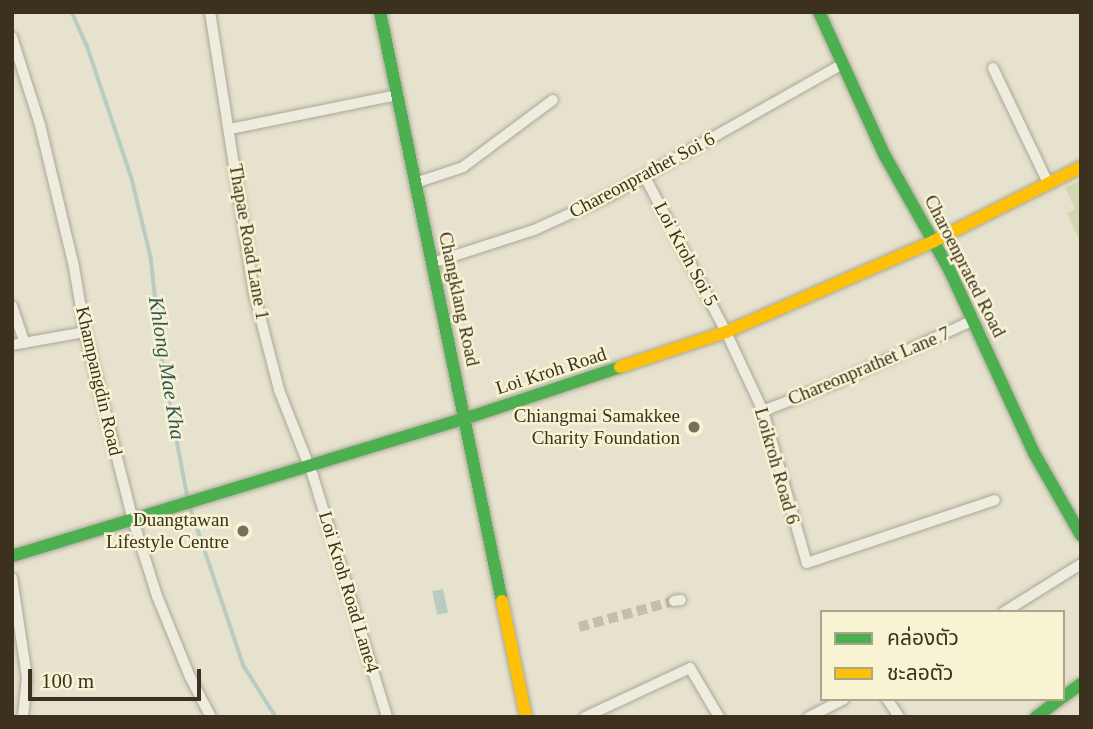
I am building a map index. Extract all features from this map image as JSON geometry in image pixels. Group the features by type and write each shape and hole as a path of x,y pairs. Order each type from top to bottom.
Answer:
{"street":[{"name":"Thapae Road Lane 1","path":"209,12 230,129 254,293 279,390 310,467"},
{"name":"Changklang Road","path":"380,12 526,717"},
{"name":"Charoenprated Road","path":"819,12 885,156 934,241 974,320 1034,453 1081,535"},
{"name":"Khampangdin Road","path":"12,37 40,125 74,267 85,332 133,520 157,596 190,677 211,717"},
{"name":"Chareonprathet Soi 6","path":"432,263 534,230 645,177 843,64"},
{"path":"993,68 1048,183"},
{"path":"230,129 397,95"},
{"path":"415,183 463,167 553,100"},
{"name":"Loi Kroh Road","path":"12,556 464,419 726,332 934,241 1081,167"},
{"name":"Loi Kroh Soi 5","path":"645,177 726,332"},
{"path":"12,306 25,343"},
{"name":"Chareonprathet Lane 7","path":"763,411 840,381 974,320"},
{"path":"12,345 85,332"},
{"name":"Loikroh Road 6","path":"726,332 763,411 793,525 807,564 995,500"},
{"name":"Loi Kroh Road Lane4","path":"310,467 387,717"},
{"path":"1007,610 1081,564"},
{"path":"12,578 27,677 23,717"},
{"path":"585,717 690,668 719,717"},
{"path":"1065,696 1081,684"},
{"path":"809,717 840,701"},
{"path":"888,701 899,717"},
{"path":"1040,716 1058,701"}],"green space":[{"path":"1081,180 1081,244 1067,213 1075,209 1065,188"}],"shaded area":[{"path":"443,589 448,612 437,615 432,591"}],"waterway":[{"name":"Khlong Mae Kha","path":"72,12 87,45 132,179 151,257 163,366 188,498"},
{"name":"Khlong Mae Kha","path":"190,506 244,666 276,717"}],"tunnel":[{"path":"579,627 674,601"}],"traffic: fast":[{"path":"380,12 502,601"},
{"path":"819,12 885,156 949,269 1034,453 1081,535"},
{"path":"12,556 464,419 620,367"},
{"path":"1065,696 1081,684"},
{"path":"1036,717 1057,701"}],"traffic: slow":[{"path":"620,367 726,332 934,241 1081,167"},
{"path":"502,601 526,717"}],"place":[{"name":"Chiangmai Samakkee Charity Foundation","path":"694,427"},
{"name":"Duangtawan Lifestyle Centre","path":"243,531"}]}
